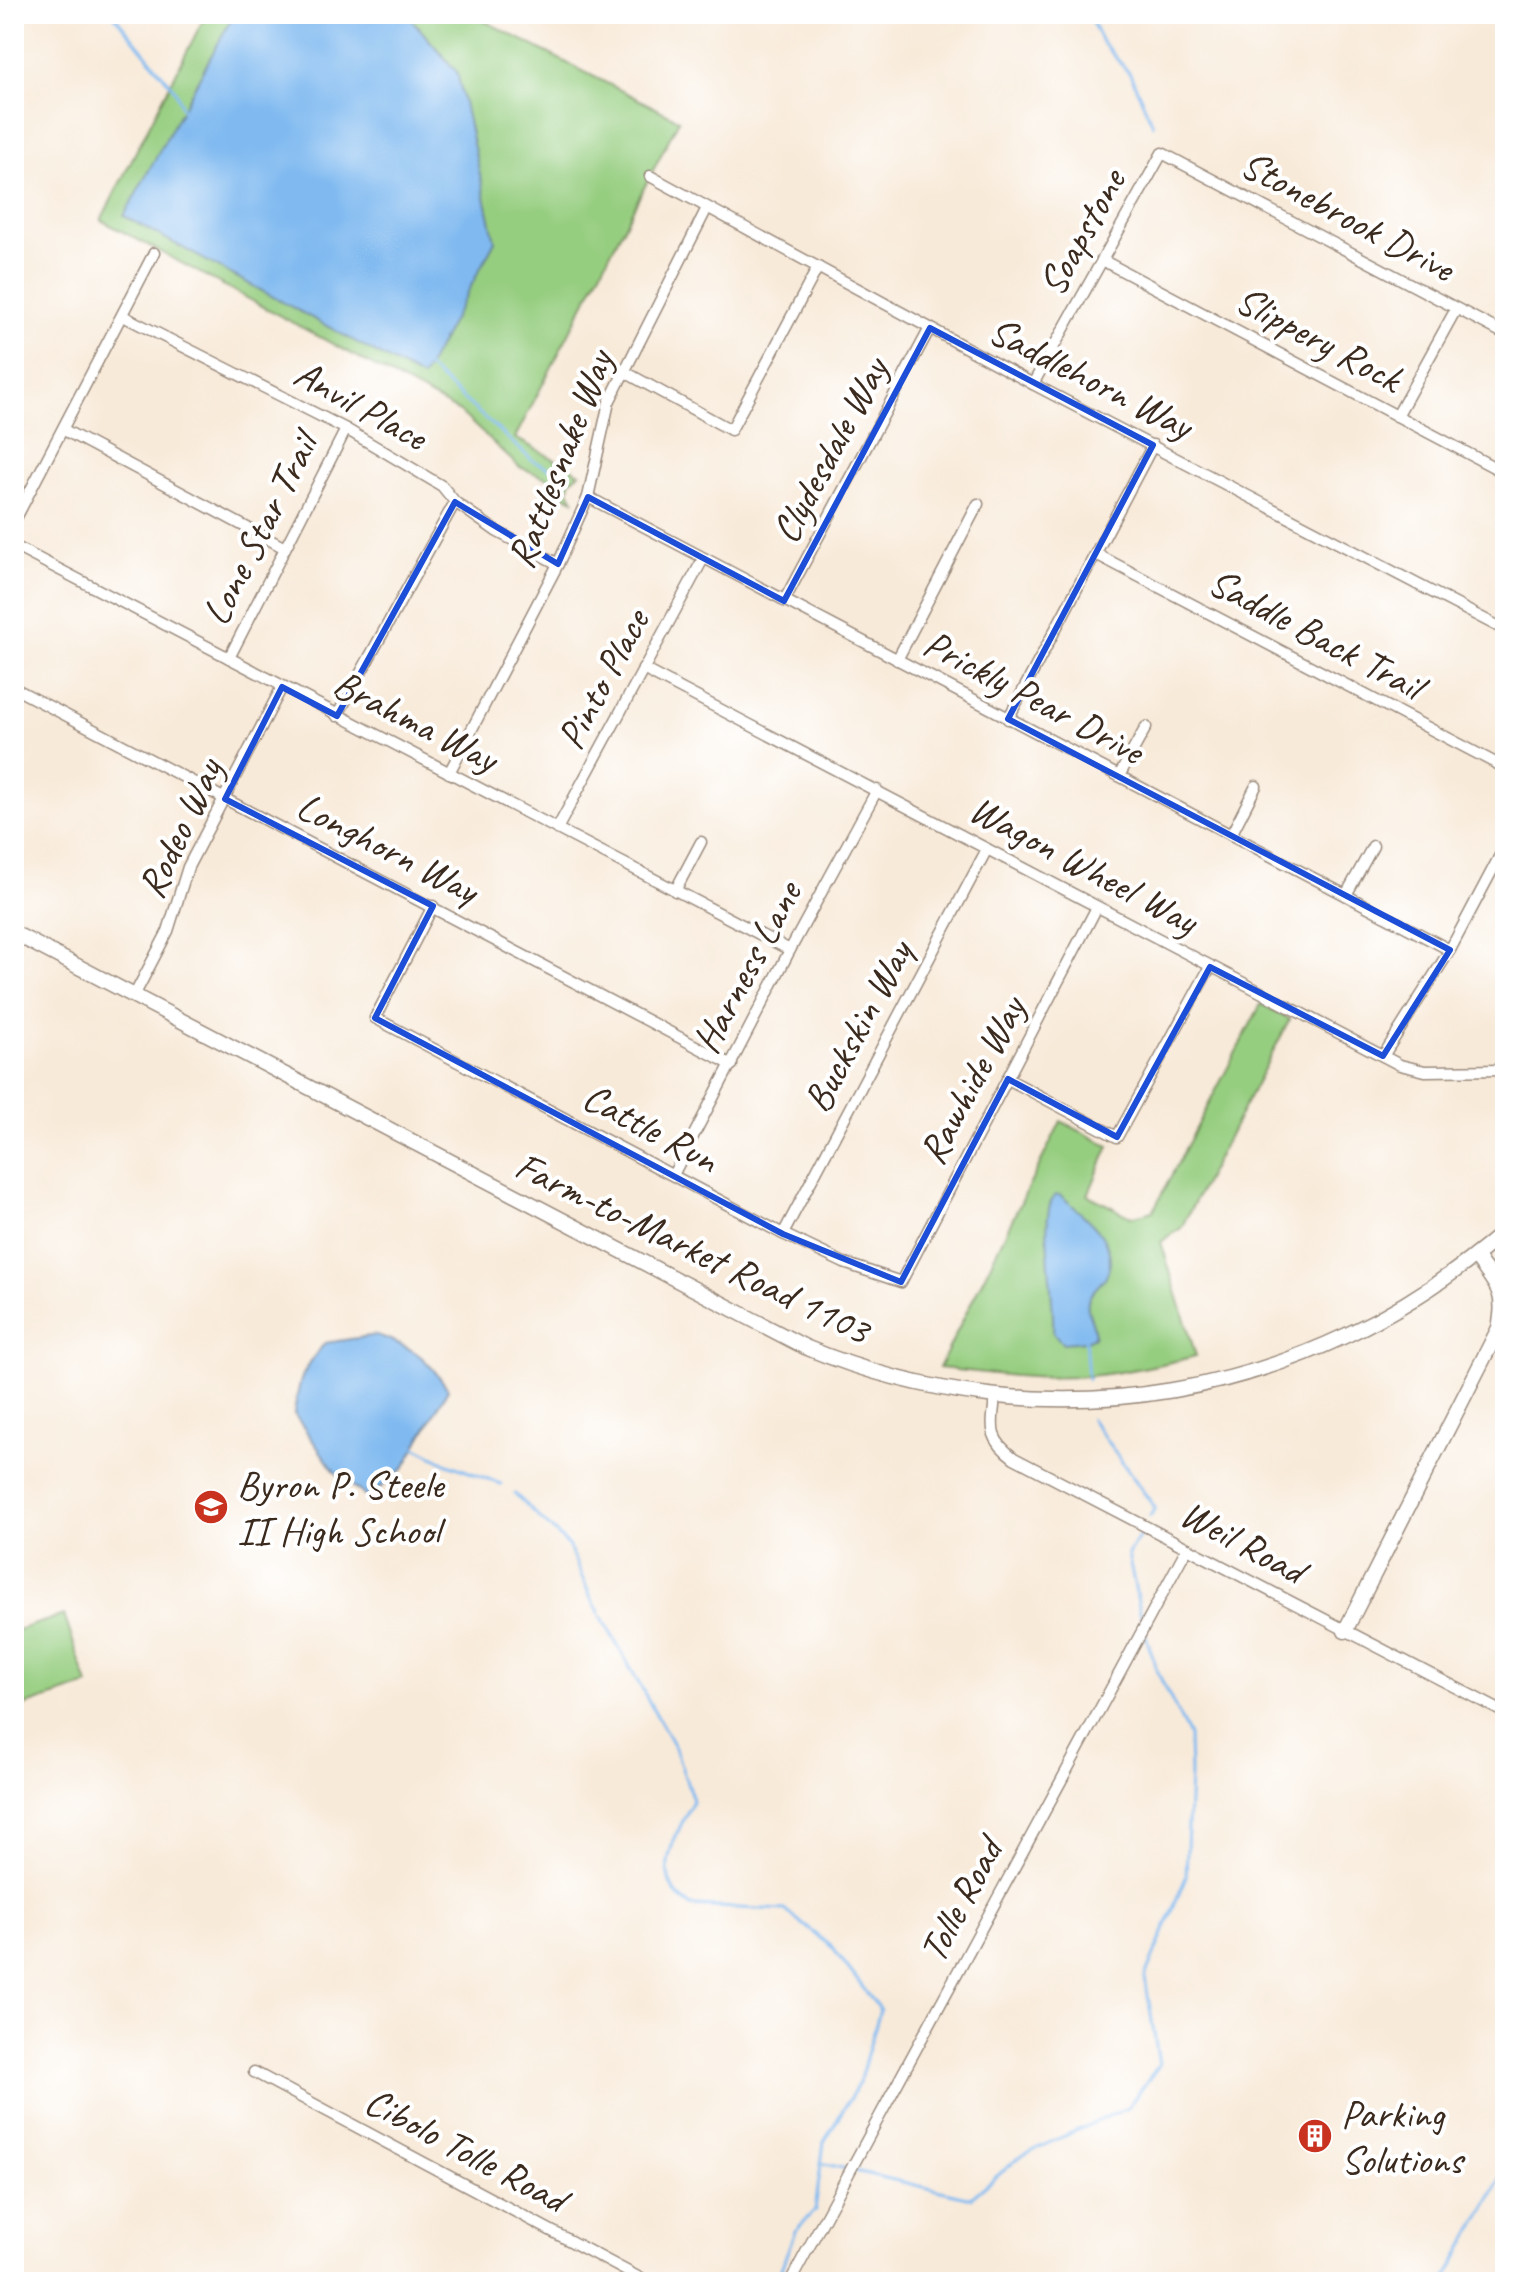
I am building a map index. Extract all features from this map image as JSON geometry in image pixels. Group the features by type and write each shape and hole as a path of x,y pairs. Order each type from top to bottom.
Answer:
{"main road":[{"name":"Farm-to-Market Road 1103","path":"14,933 805,1347 863,1369 923,1384 995,1397 1112,1397 1185,1389 1227,1380 1289,1360 1376,1321 1444,1279 1505,1231"},
{"path":"1345,1631 1499,1328 1504,1304 1497,1285 1475,1256"}],"street":[{"name":"Soapstone","path":"1033,384 1162,153"},
{"name":"Stonebrook Drive","path":"1162,153 1505,334"},
{"name":"Saddlehorn Way","path":"650,176 1033,384 1505,630"},
{"name":"Rattlesnake Way","path":"449,773 558,564 588,497 609,402 707,208"},
{"path":"14,522 154,253"},
{"name":"Slippery Rock","path":"1102,260 1505,473"},
{"path":"623,371 731,430 818,267"},
{"path":"1397,416 1456,309"},
{"name":"Anvil Place","path":"123,316 346,429 442,486 455,502 496,531 558,564"},
{"name":"Clydesdale Way","path":"784,601 930,328"},
{"name":"Lone Star Trail","path":"229,658 346,429"},
{"path":"64,430 285,548"},
{"path":"1008,719 1153,445"},
{"name":"Prickly Pear Drive","path":"588,497 1450,950"},
{"path":"337,716 455,502"},
{"path":"897,660 978,504"},
{"name":"Brahma Way","path":"14,546 790,950"},
{"name":"Saddle Back Trail","path":"1096,554 1505,768"},
{"name":"Pinto Place","path":"557,829 703,559"},
{"name":"Wagon Wheel Way","path":"643,669 1400,1065 1425,1071 1505,1070"},
{"name":"Rodeo Way","path":"134,996 168,931 188,867 282,687"},
{"name":"Longhorn Way","path":"14,688 732,1065"},
{"path":"1119,776 1146,727"},
{"path":"1231,835 1256,786"},
{"name":"Harness Lane","path":"673,1175 877,790"},
{"path":"675,891 701,842"},
{"path":"1346,895 1373,846"},
{"path":"1383,1056 1450,950 1505,846"},
{"name":"Buckskin Way","path":"783,1234 987,849"},
{"name":"Cattle Run","path":"433,906 375,1018 783,1234 844,1263 901,1282"},
{"name":"Rawhide Way","path":"901,1282 1097,907"},
{"path":"1008,1079 1117,1137 1210,967"},
{"name":"Weil Road","path":"995,1397 993,1437 1001,1449 1014,1458 1505,1713"},
{"name":"Tolle Road","path":"790,2282 1187,1548"},
{"name":"Cibolo Tolle Road","path":"254,2072 647,2282"}],"highlighted area":[{"path":"930,328 1153,445 1008,719 1450,950 1383,1056 1210,967 1117,1137 1008,1079 901,1282 783,1234 375,1018 433,906 225,799 282,687 337,716 455,502 558,564 588,497 784,601"}],"green space":[{"path":"206,14 471,14 679,120 515,438 580,473 570,481 569,490 574,500 555,491 557,482 519,467 460,412 101,220"},
{"path":"1261,1004 1290,1019 1181,1228 1161,1242 1196,1356 1128,1371 1050,1378 939,1368 1061,1121 1109,1146 1088,1195 1131,1217 1153,1211"},
{"path":"64,1615 88,1685 14,1709 14,1631"}],"water":[{"path":"234,14 407,14 457,72 495,241 422,378 124,216"},
{"path":"1055,1195 1060,1195 1089,1220 1105,1241 1109,1252 1110,1264 1106,1276 1088,1301 1094,1337 1086,1341 1063,1343 1053,1333 1047,1239 1050,1206"},
{"path":"377,1335 418,1355 448,1389 404,1468 368,1498 335,1472 294,1414 303,1376 325,1343"}],"waterway":[{"path":"113,14 176,91 183,111"},
{"path":"1088,14 1102,42 1130,74 1153,125"},
{"path":"426,366 532,460 563,475"},
{"path":"1085,1337 1088,1379"},
{"path":"1091,1419 1155,1508 1150,1516"},
{"path":"413,1446 448,1464 501,1484"},
{"path":"515,1494 568,1545 591,1598 675,1748 693,1800 669,1856 670,1883 678,1895 691,1906 785,1910 832,1947 880,2010 859,2083 824,2142 815,2210 795,2231 773,2282"},
{"path":"1141,1534 1128,1554 1142,1621"},
{"path":"821,2163 971,2198 1022,2155 1127,2108 1159,2065 1145,1977 1186,1877 1189,1736 1157,1671 1145,1633"},
{"path":"1444,2282 1505,2172"}],"place":[{"name":"Byron P. Steele II High School","path":"211,1507"},
{"name":"Parking Solutions","path":"1315,2136"}]}
